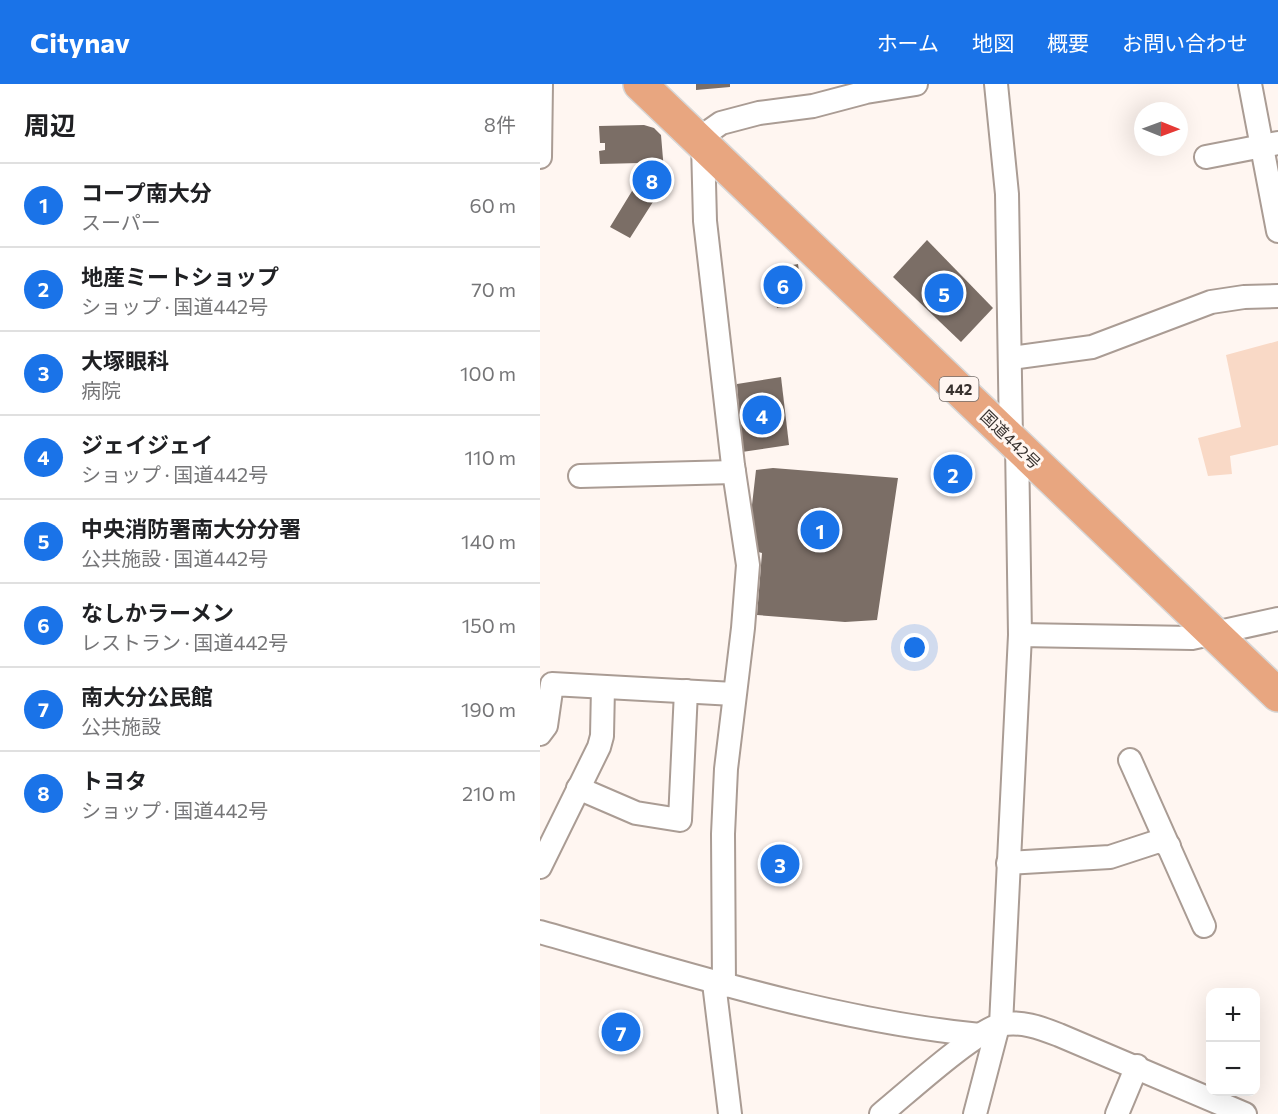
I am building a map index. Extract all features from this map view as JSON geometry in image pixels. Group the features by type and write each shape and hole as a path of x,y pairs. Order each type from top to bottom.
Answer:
{"highway":[{"name":"国道442号","path":"640,84 1278,695"}],"street":[{"path":"540,157 541,84"},
{"path":"730,1114 719,985 723,834 734,694 743,628 748,564 734,472 705,221 703,144 714,126 730,120 916,84"},
{"path":"975,1114 993,1029 1008,863 1020,635 1007,194 996,84"},
{"path":"1250,84 1270,144 1278,231"},
{"path":"1206,157 1270,144"},
{"path":"1011,358 1092,347 1211,302 1244,297 1278,296"},
{"path":"580,476 734,472"},
{"path":"1020,635 1192,638 1278,619"},
{"path":"540,734 546,726 552,684 734,694"},
{"path":"540,867 602,736 603,687"},
{"path":"578,788 636,813 680,820 686,692"},
{"path":"1130,760 1204,926"},
{"path":"1008,863 1110,857 1159,841 1169,846"},
{"path":"540,932 719,985 817,1008 939,1031 993,1029 1023,1024 1044,1029 1137,1066 1210,1107 1245,1114"},
{"path":"881,1114 993,1029"},
{"path":"1117,1114 1137,1066"}],"shaded area":[{"path":"1278,341 1278,445 1230,456 1232,474 1208,476 1198,438 1241,427 1226,355"}],"building":[{"path":"696,84 730,84 730,87 696,90"},
{"path":"644,125 654,128 661,135 665,183 630,238 610,227 640,178 640,163 600,164 599,151 605,150 605,143 600,143 599,126"},
{"path":"927,240 993,308 961,342 893,277"},
{"path":"798,264 800,278 795,279 796,284 789,286 790,306 777,308 771,269"},
{"path":"781,377 789,445 742,452 737,384"},
{"path":"942,458 964,458 964,489 942,489"},
{"path":"773,468 898,478 877,620 845,622 757,615 762,553 747,549 756,470"}],"place":[{"name":"トヨタ","path":"652,180"},
{"name":"なしかラーメン","path":"783,285"},
{"name":"中央消防署南大分分署","path":"944,293"},
{"name":"ジェイジェイ","path":"762,415"},
{"name":"地産ミートショップ","path":"953,474"},
{"name":"コープ南大分","path":"820,530"},
{"name":"大塚眼科","path":"780,864"},
{"name":"南大分公民館","path":"621,1032"}]}
